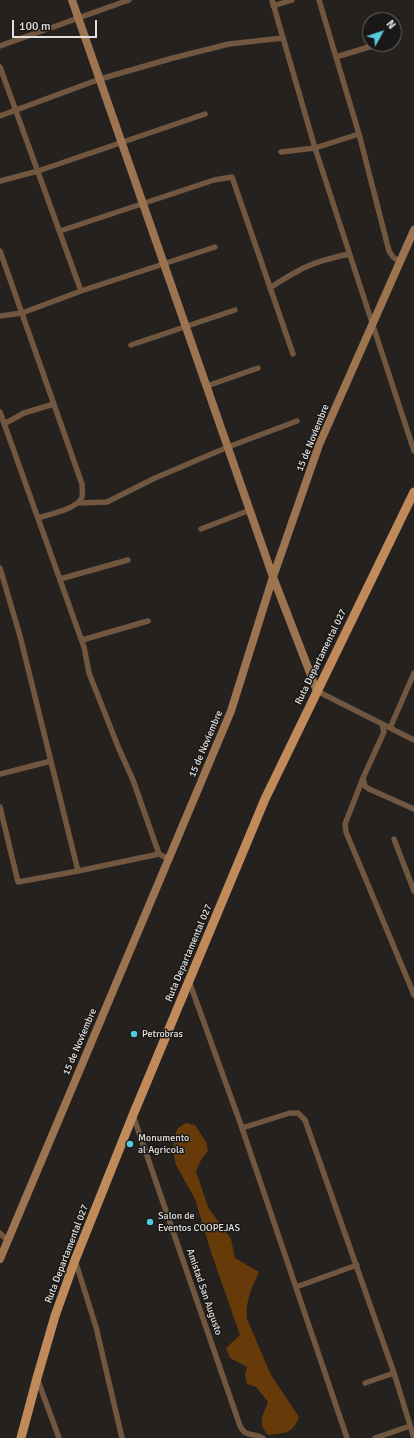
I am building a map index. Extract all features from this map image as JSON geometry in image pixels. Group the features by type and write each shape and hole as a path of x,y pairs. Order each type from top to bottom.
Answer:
{"main road":[{"name":"Ruta Departamental 027","path":"21,1438 55,1316 75,1260 189,980 265,798 414,492"}],"street":[{"path":"72,0 273,576 317,691 414,740"},
{"path":"0,46 129,0"},
{"path":"292,0 272,3 315,148 414,451"},
{"path":"319,0 359,134 389,251 393,257 400,262"},
{"path":"0,116 100,80 173,58 229,44 283,38"},
{"path":"336,57 362,49"},
{"path":"0,67 81,291"},
{"path":"0,181 38,171 205,114"},
{"path":"281,152 315,148 359,134"},
{"path":"60,231 214,180 232,177 293,354"},
{"name":"15 de Noviembre","path":"0,1259 231,711 273,576 319,445 414,230"},
{"path":"0,316 22,313 81,291 214,247"},
{"path":"0,251 82,484 83,496 79,503 71,508 38,518"},
{"path":"270,288 297,271 323,260 349,254"},
{"path":"131,345 235,310"},
{"path":"207,386 258,368"},
{"path":"4,424 24,413 54,404"},
{"path":"0,412 82,640 89,674 133,780 159,854"},
{"path":"79,503 107,502 155,478 228,447 297,421"},
{"path":"201,529 250,510"},
{"path":"60,579 128,560"},
{"path":"0,568 20,636 78,871"},
{"path":"82,640 148,621"},
{"path":"390,728 414,673"},
{"path":"382,724 384,732 363,778 345,824 346,832 414,995"},
{"path":"0,774 51,761"},
{"path":"363,778 365,786 369,789 414,809"},
{"path":"0,807 18,882 159,854 168,859"},
{"path":"394,839 414,891"},
{"path":"189,980 242,1128 347,1438"},
{"path":"242,1128 290,1113 298,1113 305,1120 357,1265 394,1373 414,1438"},
{"name":"Amistad San Augusto","path":"133,1115 242,1431 247,1435 260,1436 263,1438"},
{"path":"0,1233 4,1237 9,1238"},
{"path":"75,1260 96,1327 122,1438"},
{"path":"296,1287 357,1265"},
{"path":"365,1383 394,1373"},
{"path":"37,1378 59,1438"},
{"path":"375,1438 410,1426"}],"shaded area":[{"path":"186,1123 195,1125 206,1142 208,1151 202,1158 196,1171 208,1207 231,1239 235,1258 259,1272 248,1300 247,1319 271,1375 299,1417 297,1423 288,1432 268,1435 263,1426 262,1419 268,1402 256,1387 247,1384 245,1375 247,1367 230,1358 226,1348 240,1335 212,1255 195,1199 176,1165 174,1156 174,1137 178,1128"}],"place":[{"name":"Petrobras","path":"134,1034"},
{"name":"Monumento al Agricola","path":"130,1144"},
{"name":"Salon de Eventos COOPEJAS","path":"150,1222"}]}
